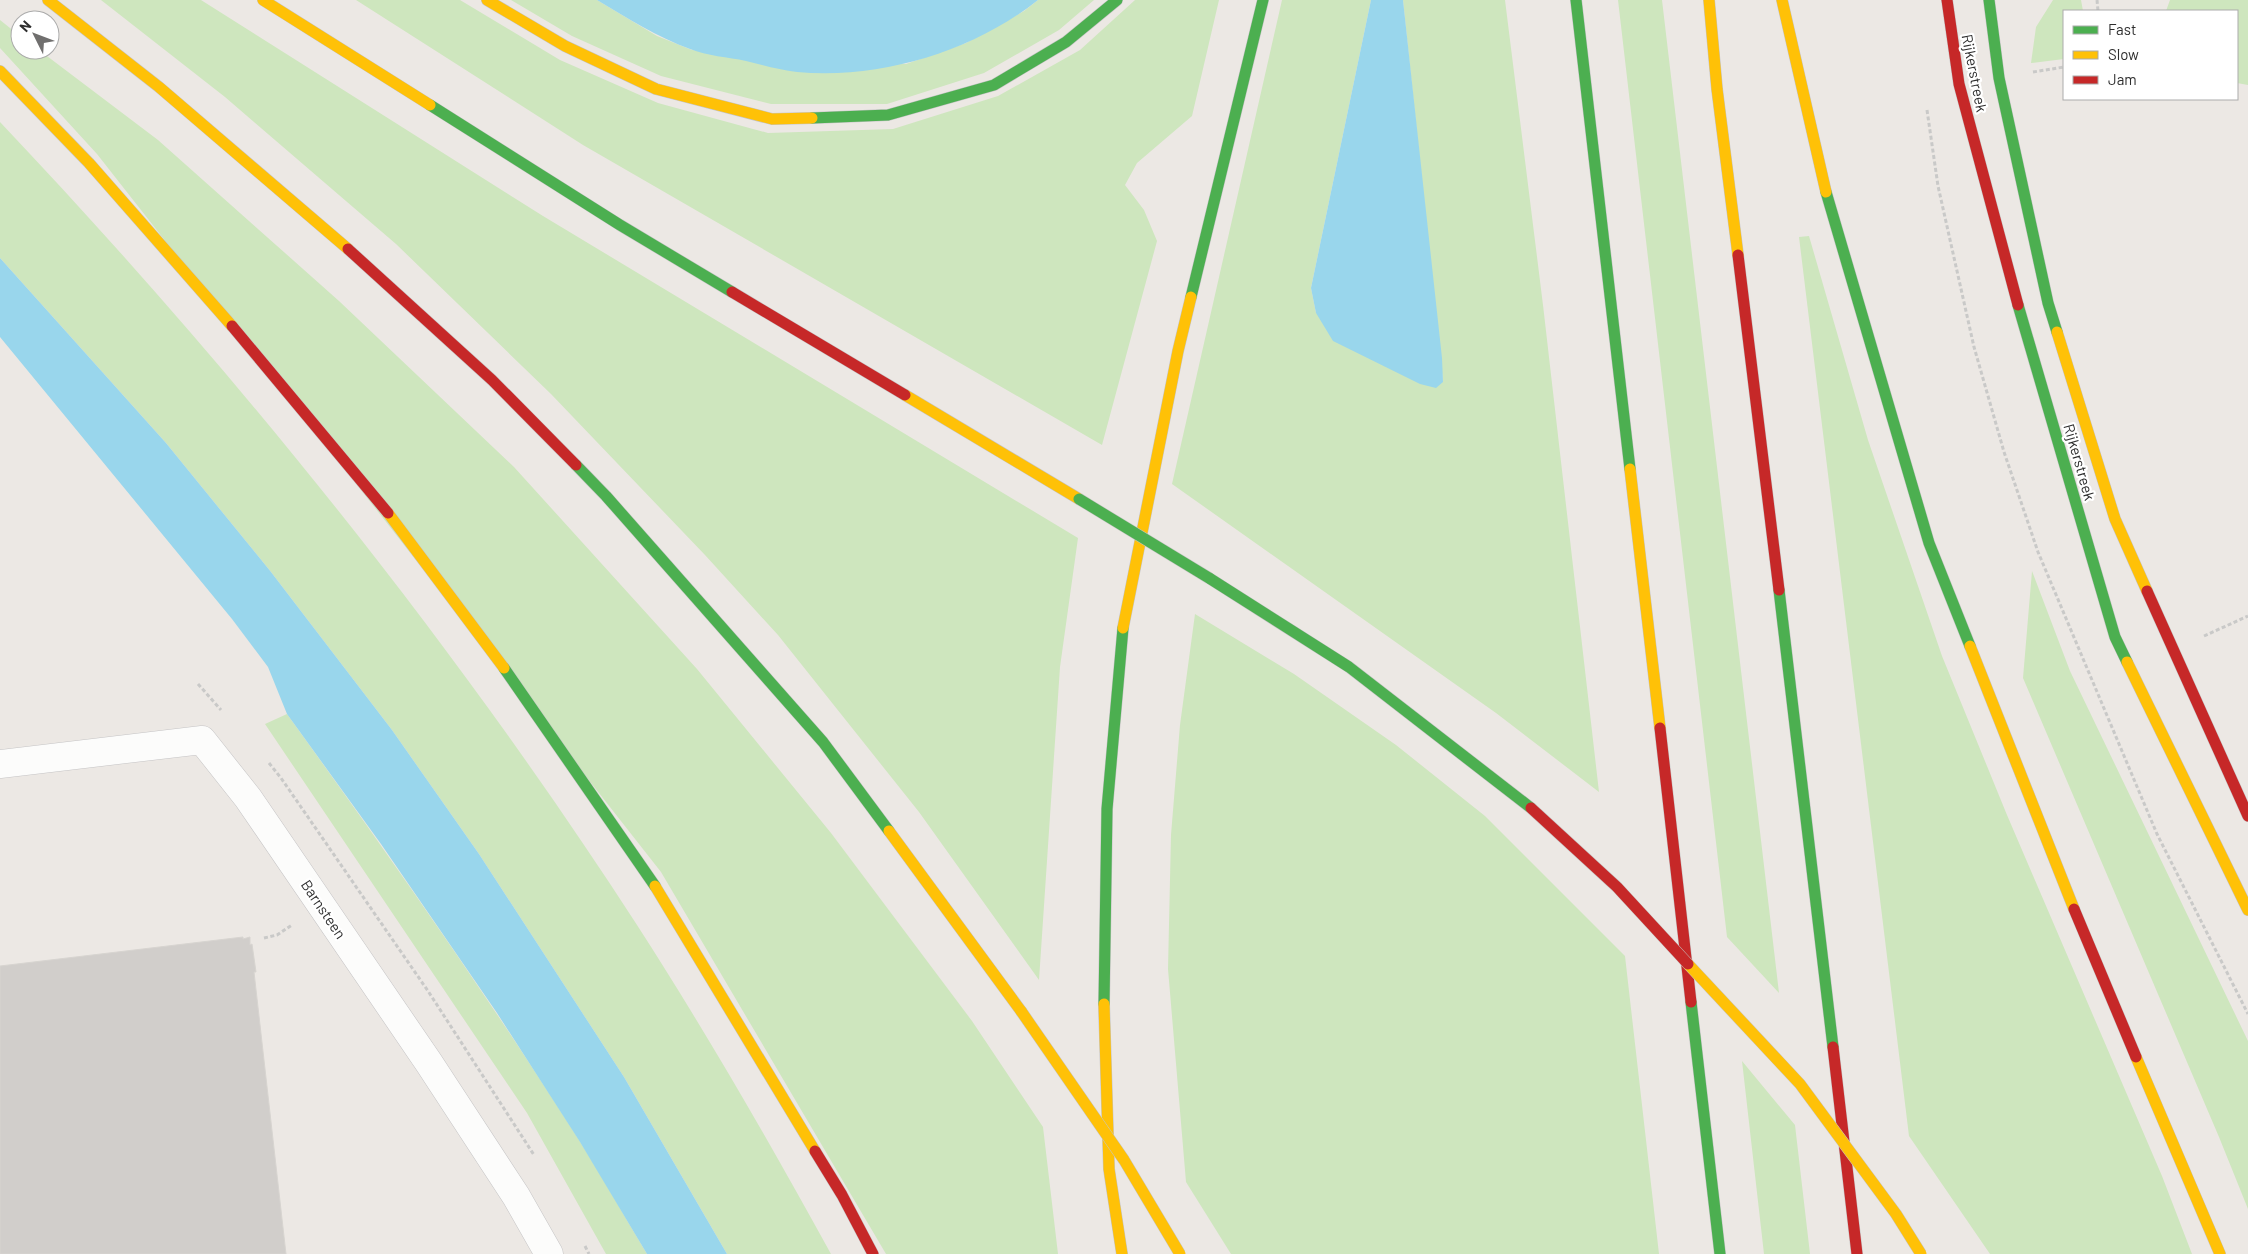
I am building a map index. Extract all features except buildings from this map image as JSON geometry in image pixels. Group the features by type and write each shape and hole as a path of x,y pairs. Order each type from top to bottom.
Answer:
{"main road":[{"path":"48,0 159,87 374,271 492,380 606,496 823,742 1020,1010 1124,1160 1180,1254"},
{"path":"263,0 620,225 1079,499 1209,578 1349,667 1531,808 1617,887 1800,1084 1896,1214 1922,1254"},
{"path":"487,0 565,46 656,89 772,119 888,115 994,85 1066,42 1117,0"},
{"path":"1122,1254 1109,1169 1102,983 1107,809 1124,630 1178,351 1263,0"},
{"path":"1576,0 1720,1254"},
{"path":"1709,0 1717,89 1769,505 1857,1254"},
{"path":"1782,0 1826,194 1929,543 2075,913 2220,1254"},
{"name":"Rijkerstreek","path":"1947,0 1959,84 2002,252 2115,637 2248,910"},
{"name":"Rijkerstreek","path":"1989,0 1999,78 2048,303 2115,519 2248,816"},
{"path":"0,71 89,163 270,370 368,486 478,630 647,872 842,1195 873,1254"}],"street":[{"name":"Barnsteen","path":"0,764 202,740 248,798 429,1063 516,1196 549,1254"}],"green space":[{"path":"101,0 201,0 543,216 1078,538 1060,667 1039,980 919,812 778,635 705,555 551,394 396,244 225,97"},
{"path":"356,0 460,0 560,60 658,103 768,133 893,129 998,96 1080,50 1135,0 1219,0 1192,116 1137,163 1125,185 1144,210 1157,241 1102,445 583,145"},
{"path":"511,0 597,0 657,36 692,50 906,64 966,43 1024,11 1038,0 1094,0 1059,30 984,73 887,104 771,104 661,76 572,36"},
{"path":"1282,0 1371,0 1311,288 1316,313 1443,382 1403,0 1505,0 1543,305 1599,792 1496,713 1172,484"},
{"path":"1618,0 1662,0 1779,993 1727,937"},
{"path":"2053,0 2081,0 2083,10 2063,10 2063,59 2031,63 2036,27"},
{"path":"2170,0 2248,0 2248,85 2238,83 2238,10 2166,10"},
{"path":"0,20 10,28 10,59 0,48"},
{"path":"11,60 52,60 158,140 339,301 514,467 697,669 831,833 972,1021 1043,1127 1058,1254 886,1254 661,872 97,154"},
{"path":"0,122 173,312 256,409 416,610 492,713 566,818 663,965 737,1088 831,1254 727,1254 624,1077 479,854 392,730 271,572 166,443 0,258"},
{"path":"1809,236 1868,440 1942,656 2007,815 2162,1176 2192,1254 1990,1254 1909,1136 1799,237"},
{"path":"2032,571 2070,671 2248,1041 2248,1209 2023,678"},
{"path":"1195,614 1294,674 1396,745 1485,816 1625,956 1659,1254 1231,1254 1186,1182 1168,969 1171,835 1180,725"},
{"path":"287,714 400,872 509,1032 597,1168 647,1254 606,1254 527,1113 265,724"},
{"path":"1742,1061 1795,1125 1810,1254 1764,1254"}],"water":[{"path":"597,0 1038,0 1013,18 985,34 925,58 861,71 829,73 791,71 697,51 654,33"},
{"path":"1371,0 1403,0 1442,358 1443,382 1436,388 1420,384 1333,341 1316,313 1311,288"},
{"path":"0,258 166,443 271,572 392,730 479,854 624,1077 727,1254 647,1254 580,1142 497,1013 381,844 287,714 268,667 232,619 0,337"}],"traffic: fast":[{"path":"812,118 888,115 994,85 1066,42 1117,0"},
{"path":"1191,297 1263,0"},
{"path":"1576,0 1630,469"},
{"path":"1989,0 1999,78 2048,303 2057,332"},
{"path":"430,105 620,225 732,292"},
{"path":"1826,192 1929,543 1970,646"},
{"path":"2018,305 2115,637 2127,662"},
{"path":"576,465 606,496 823,742 889,831"},
{"path":"1079,499 1209,578"},
{"path":"1209,578 1349,667 1531,808"},
{"path":"1779,590 1833,1047"},
{"path":"1104,1004 1107,809 1123,628"},
{"path":"504,668 655,886"},
{"path":"1691,1002 1720,1254"}],"traffic: slow":[{"path":"48,0 159,87 348,249"},
{"path":"263,0 430,105"},
{"path":"487,0 565,46 656,89 772,119 812,118"},
{"path":"1709,0 1717,89 1738,255"},
{"path":"1782,0 1826,192"},
{"path":"0,71 89,163 232,326"},
{"path":"1123,628 1178,351 1191,297"},
{"path":"2057,332 2115,519 2147,591"},
{"path":"905,395 1079,499"},
{"path":"1630,469 1660,728"},
{"path":"388,513 504,668"},
{"path":"1970,646 2074,909"},
{"path":"2127,662 2248,910"},
{"path":"889,831 1021,1011"},
{"path":"655,886 815,1151"},
{"path":"1688,964 1800,1084 1896,1214 1921,1254"},
{"path":"1104,1004 1109,1169 1122,1254"},
{"path":"1021,1011 1124,1160 1180,1254"},
{"path":"2136,1057 2220,1254"}],"traffic: jam":[{"path":"1947,0 1959,84 2018,305"},
{"path":"348,249 492,380 576,465"},
{"path":"1738,255 1779,590"},
{"path":"732,292 905,395"},
{"path":"232,326 388,513"},
{"path":"2147,591 2248,816"},
{"path":"1660,728 1691,1002"},
{"path":"1531,808 1617,887 1688,964"},
{"path":"2074,909 2136,1057"},
{"path":"1833,1047 1857,1254"},
{"path":"815,1151 842,1195 873,1254"}]}
